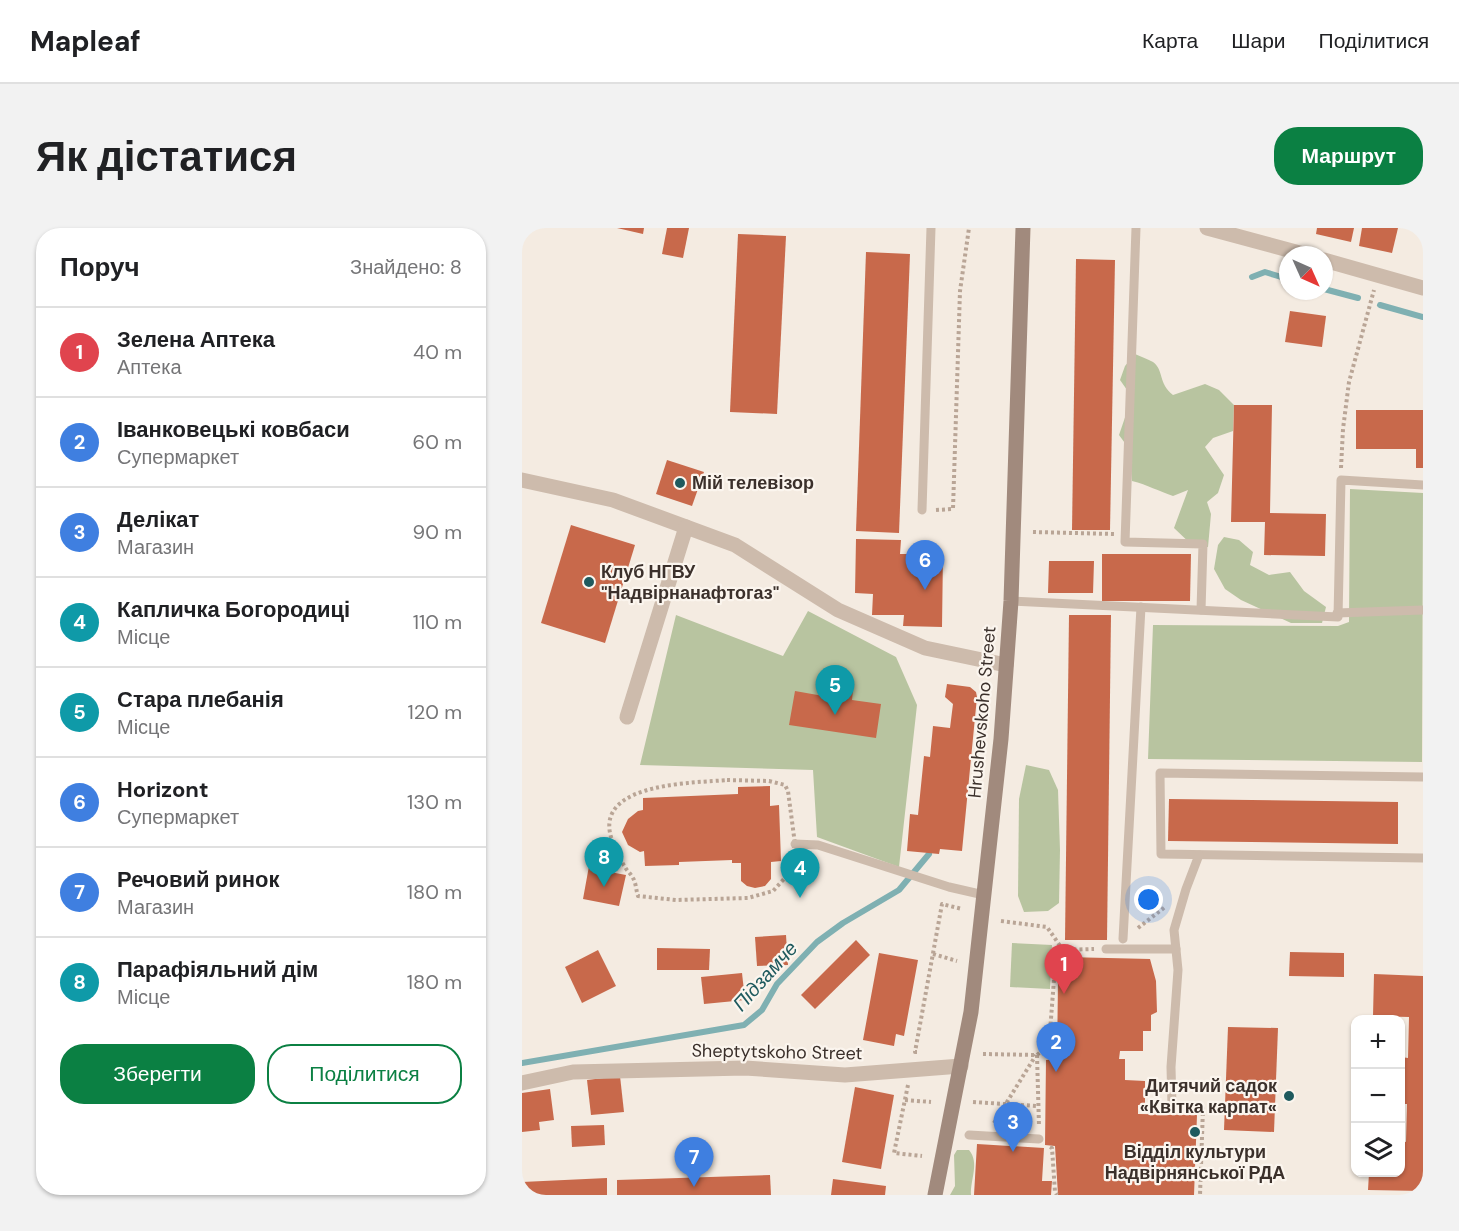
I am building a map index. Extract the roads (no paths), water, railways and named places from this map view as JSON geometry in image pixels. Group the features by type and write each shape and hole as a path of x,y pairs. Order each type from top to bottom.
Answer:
{"street":[{"name":"Hrushevskoho Street","path":"935,1195 971,1012 1001,739 1011,601 1023,228"},
{"path":"1207,228 1279,247"},
{"path":"1333,263 1423,288"},
{"path":"522,480 613,500 735,545 838,610 925,648 1006,665"},
{"path":"627,717 686,527"},
{"name":"Sheptytskoho Street","path":"522,1083 573,1072 745,1068 845,1075 961,1066"}],"lane":[{"path":"922,510 931,228"},
{"path":"1136,228 1125,542 1203,544 1201,610"},
{"path":"1011,601 1338,617 1341,480 1423,484"},
{"path":"1123,939 1141,608"},
{"path":"1338,613 1423,610"},
{"path":"1423,777 1160,773 1161,854 1423,858"},
{"path":"795,844 818,845 949,887 984,895"},
{"path":"1172,1106 1171,1067 1178,970 1174,930 1199,855"},
{"path":"1106,949 1176,949"},
{"path":"969,1135 1039,1138"}],"waterway":[{"name":"Підзамче","path":"1252,277 1265,272 1279,276"},
{"name":"Підзамче","path":"1333,291 1358,298"},
{"name":"Підзамче","path":"1380,305 1423,317"},
{"name":"Підзамче","path":"522,1063 744,1025 762,1010 777,984 817,942 843,923 899,890 929,854"}],"place":[{"name":"Мій телевізор","path":"680,483"},
{"name":"Клуб НГВУ \"Надвірнанафтогаз\"","path":"589,582"},
{"name":"Horizont","path":"925,590"},
{"name":"Стара плебанія","path":"835,715"},
{"name":"Парафіяльний дім","path":"604,887"},
{"name":"Капличка Богородиці","path":"800,898"},
{"name":"Зелена Аптека","path":"1064,994"},
{"name":"Іванковецькі ковбаси","path":"1056,1072"},
{"name":"Дитячий садок «Квітка карпат«","path":"1289,1096"},
{"name":"Відділ культури Надвірнянської РДА","path":"1195,1132"},
{"name":"Делікат","path":"1013,1152"},
{"name":"Речовий ринок","path":"694,1187"}]}
